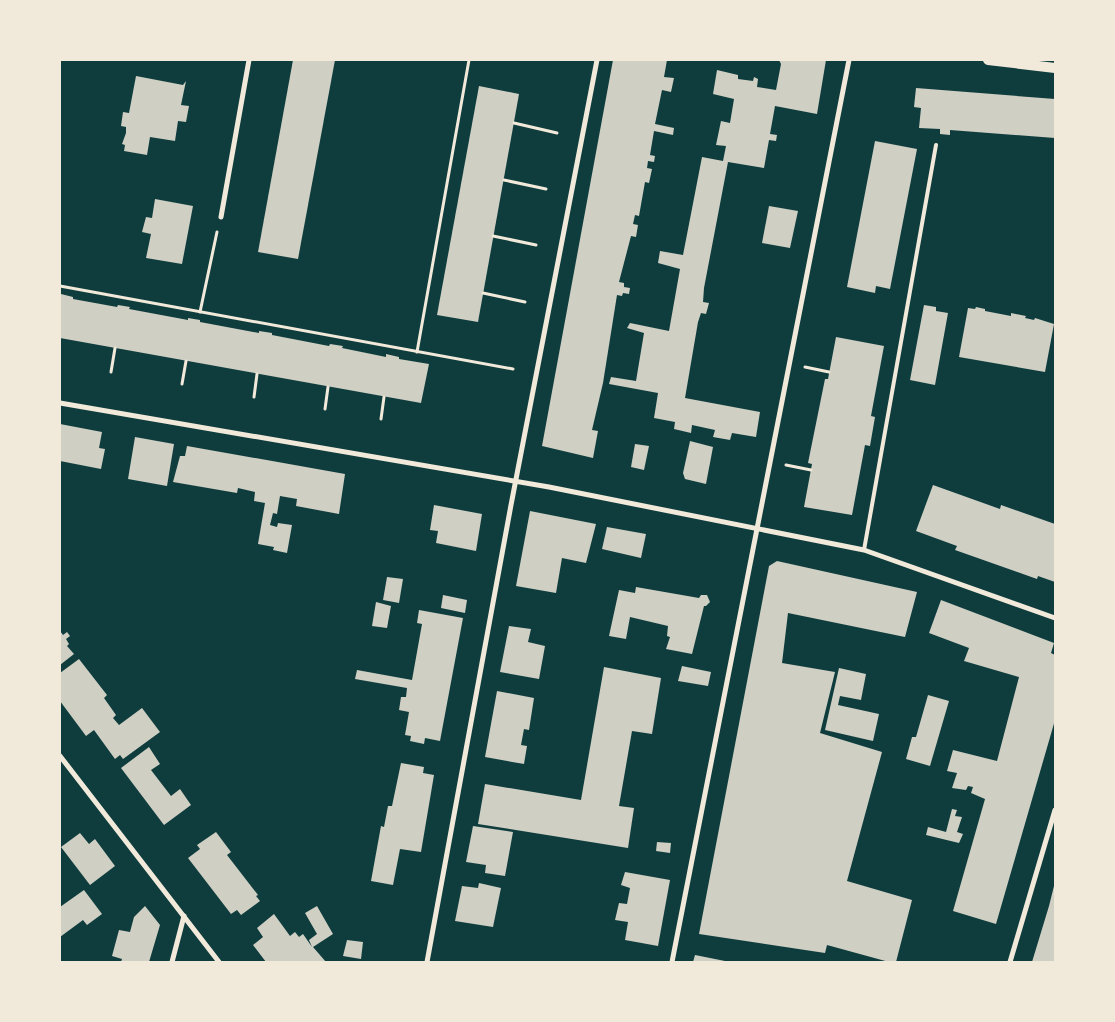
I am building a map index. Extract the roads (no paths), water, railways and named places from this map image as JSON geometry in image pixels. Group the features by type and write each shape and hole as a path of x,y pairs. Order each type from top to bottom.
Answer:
{"main road":[{"path":"988,60 1055,68"}],"street":[{"path":"221,217 249,60"},
{"path":"427,962 516,481 598,60"},
{"path":"672,962 849,60"},
{"path":"60,403 516,481 864,550 1055,618"},
{"path":"60,756 218,962"},
{"path":"1010,962 1055,810"},
{"path":"172,962 184,916"}],"lane":[{"path":"864,550 936,144"}]}
